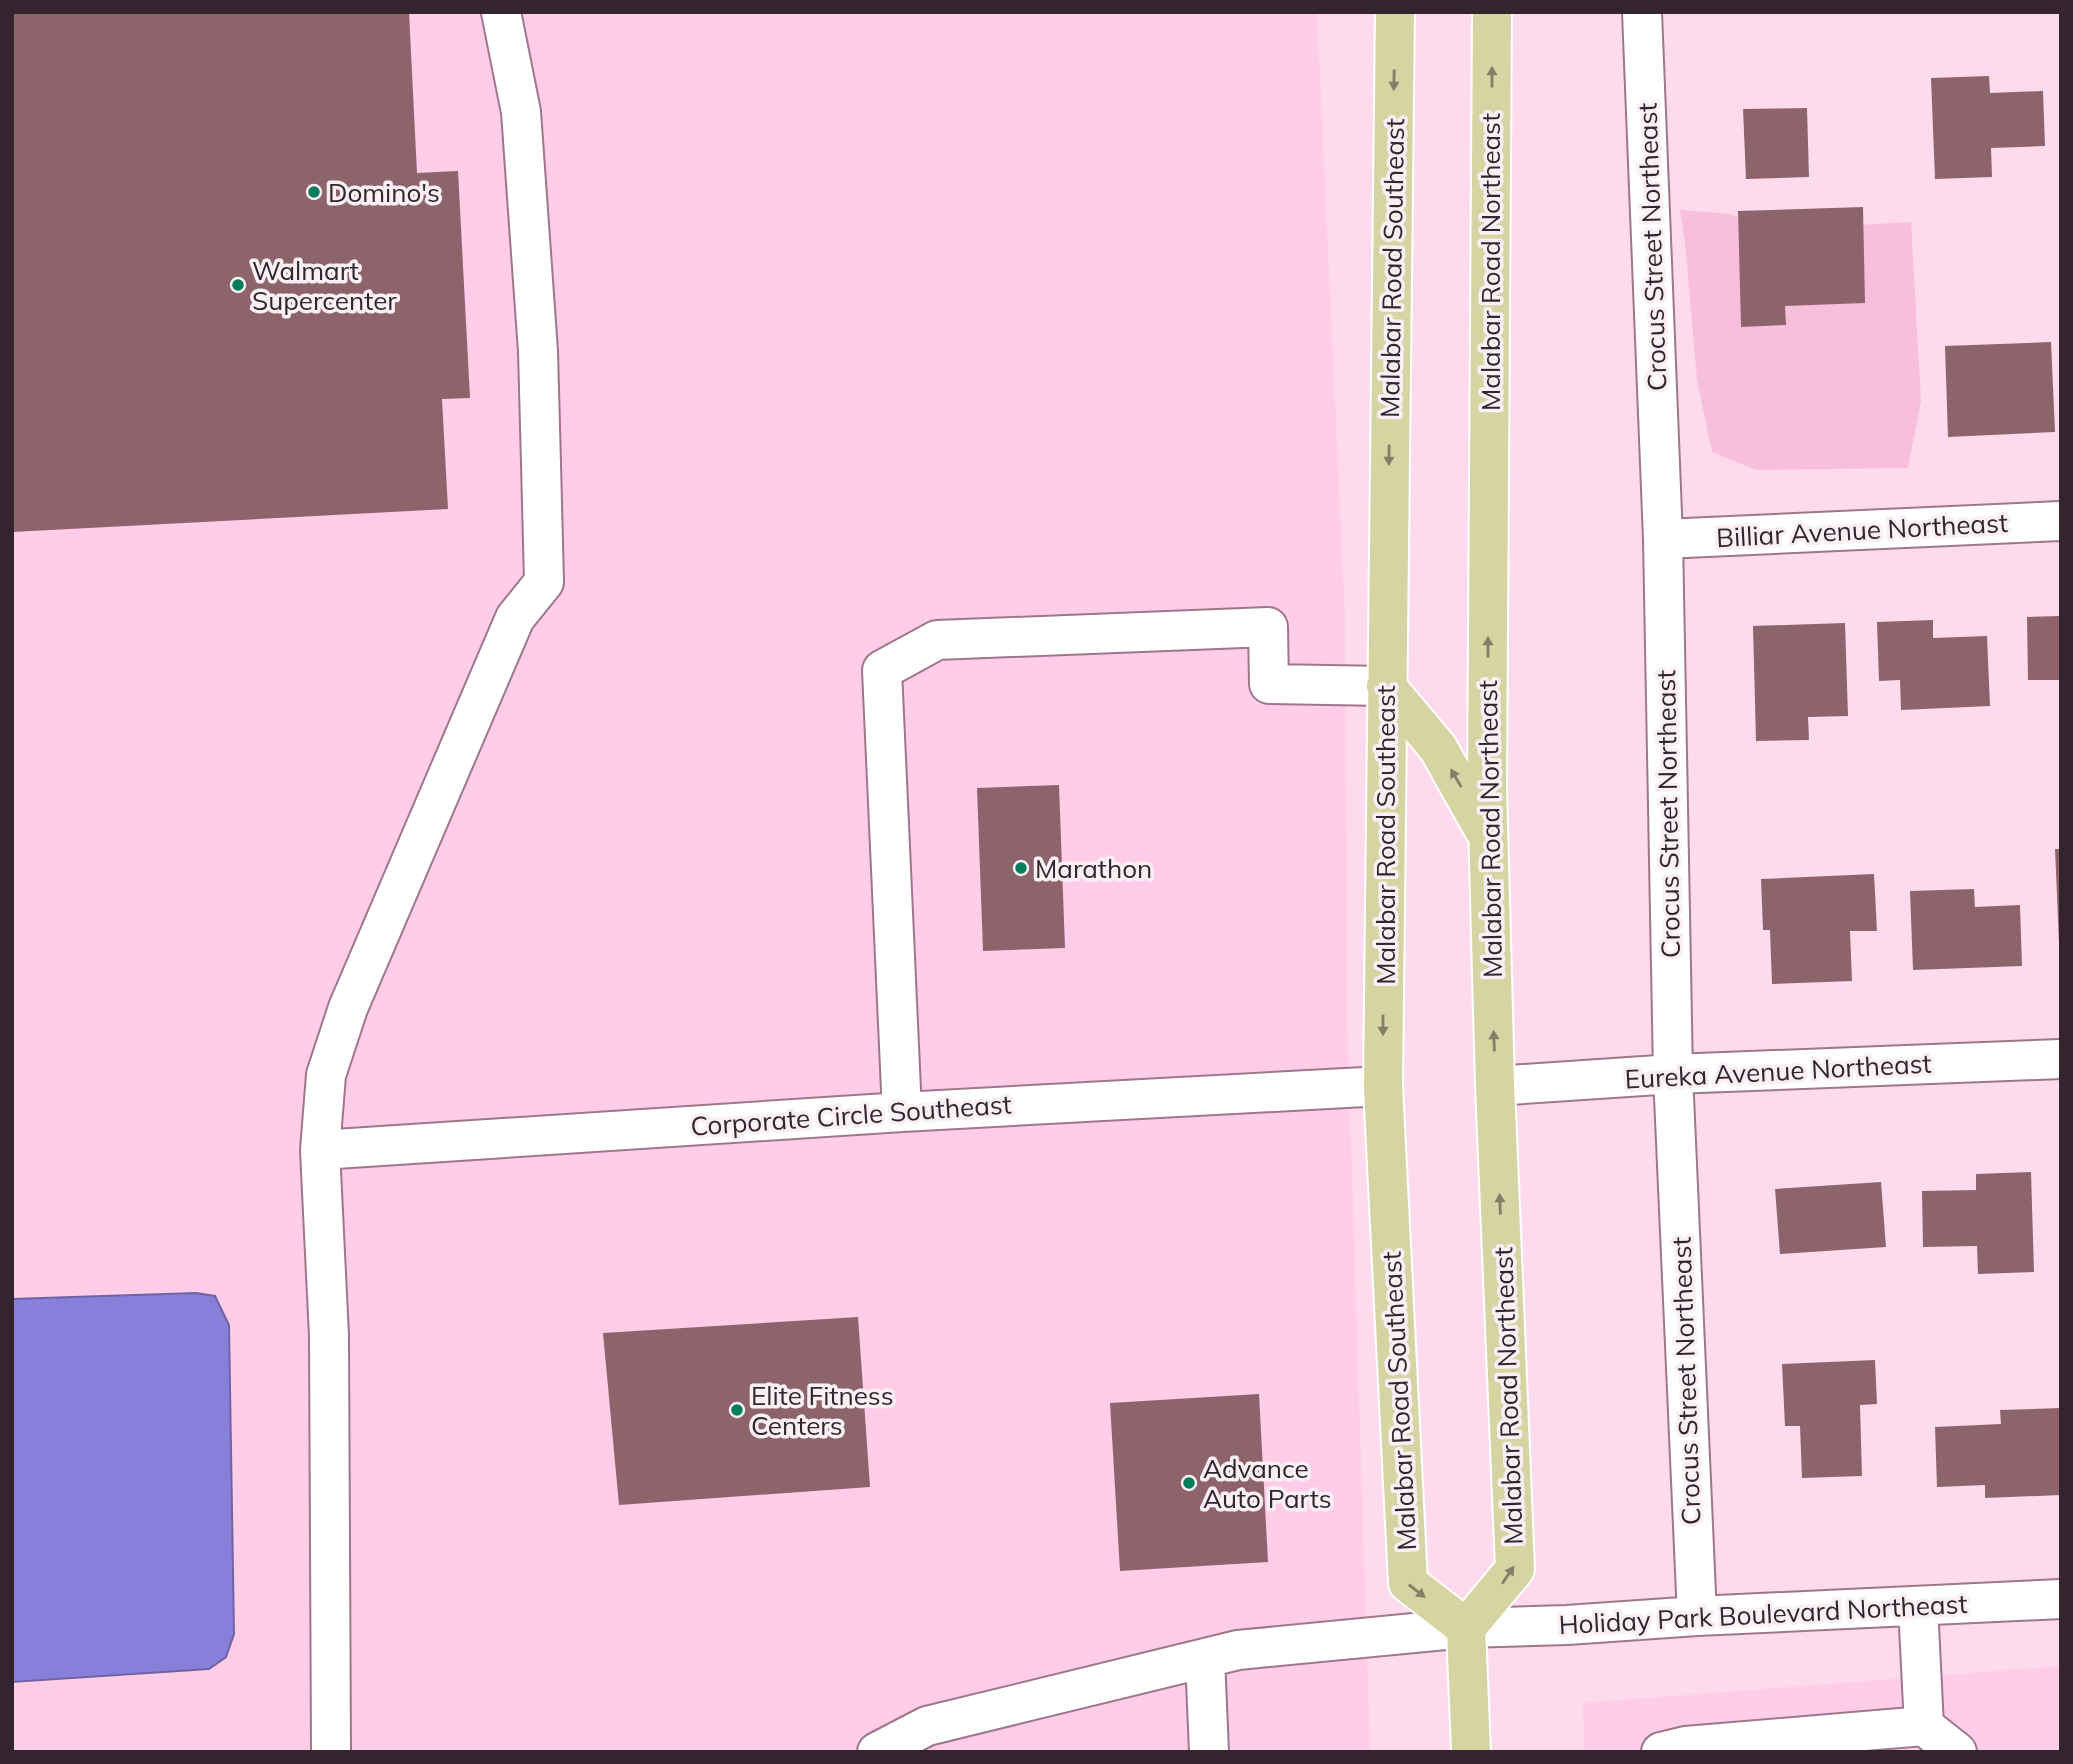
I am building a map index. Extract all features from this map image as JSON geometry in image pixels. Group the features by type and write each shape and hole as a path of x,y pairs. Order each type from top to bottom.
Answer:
{"main road":[{"name":"Malabar Road Southeast","path":"1395,12 1383,1086 1408,1583 1465,1628"},
{"name":"Malabar Road Northeast","path":"1465,1628 1515,1569 1495,1086 1488,838 1492,12"},
{"path":"1386,686 1438,748 1488,838"},
{"path":"1465,1628 1471,1752"}],"street":[{"path":"331,1752 329,1336 320,1150 326,1075 348,1008 515,618 544,582 538,351 521,112 501,12"},
{"name":"Crocus Street Northeast","path":"1642,12 1663,539 1673,1074 1696,1616"},
{"name":"Billiar Avenue Northeast","path":"1663,539 2061,521"},
{"path":"902,1112 882,670 937,640 1268,627 1269,684 1386,686"},
{"name":"Eureka Avenue Northeast","path":"1495,1086 1673,1074 2061,1059"},
{"name":"Corporate Circle Southeast","path":"320,1150 902,1112 1383,1086"},
{"name":"Holiday Park Boulevard Northeast","path":"877,1752 927,1726 1238,1650 1465,1628 2061,1599"},
{"path":"1919,1606 1924,1726"},
{"path":"1205,1658 1209,1752"},
{"path":"1661,1752 1686,1746 1924,1726 1957,1752"}],"shaded area":[{"path":"12,12 1317,12 1345,619 1347,1016 1370,1752 12,1752"},
{"path":"1680,210 1730,214 1769,230 1911,222 1921,401 1908,468 1756,470 1712,452 1697,380"},
{"path":"196,1293 215,1296 229,1325 234,1634 226,1657 209,1669 12,1682 12,1299"},
{"path":"2061,1666 2061,1752 1584,1752 1583,1703"}],"building":[{"name":"Walmart Supercenter","path":"12,12 409,12 417,173 458,171 470,398 442,399 448,509 12,532"},
{"path":"1989,76 1990,93 2043,91 2045,146 1991,148 1992,177 1935,179 1931,78"},
{"path":"1807,108 1809,177 1746,179 1743,109"},
{"path":"1863,207 1865,303 1785,306 1786,325 1741,327 1738,211"},
{"path":"2051,342 2055,432 1948,437 1945,346"},
{"path":"2061,616 2061,680 2028,680 2027,617"},
{"path":"1933,620 1933,638 1987,636 1990,706 1901,710 1900,680 1879,681 1877,622"},
{"path":"1845,623 1848,716 1808,717 1809,740 1756,741 1753,626"},
{"name":"Marathon","path":"1059,785 1065,948 983,951 977,788"},
{"path":"2055,849 2061,849 2061,943 2059,943"},
{"path":"1874,874 1877,931 1850,931 1852,981 1772,984 1770,930 1763,930 1761,879"},
{"path":"1974,889 1975,907 2020,905 2022,966 1913,970 1910,891"},
{"path":"2031,1172 2034,1272 1978,1274 1977,1246 1923,1247 1922,1191 1976,1190 1976,1174"},
{"path":"1881,1182 1886,1247 1780,1254 1775,1189"},
{"name":"Elite Fitness Centers","path":"858,1317 870,1487 619,1505 603,1333"},
{"path":"1875,1360 1877,1404 1860,1405 1862,1476 1802,1478 1800,1426 1785,1426 1782,1364"},
{"name":"Advance Auto Parts","path":"1259,1394 1268,1562 1120,1571 1110,1403"},
{"path":"2061,1408 2061,1495 1985,1498 1985,1485 1937,1487 1935,1427 2001,1424 2000,1410"}],"place":[{"name":"Domino's","path":"314,192"},
{"name":"Walmart Supercenter","path":"238,285"},
{"name":"Marathon","path":"1021,868"},
{"name":"Elite Fitness Centers","path":"737,1410"},
{"name":"Advance Auto Parts","path":"1189,1483"}]}
